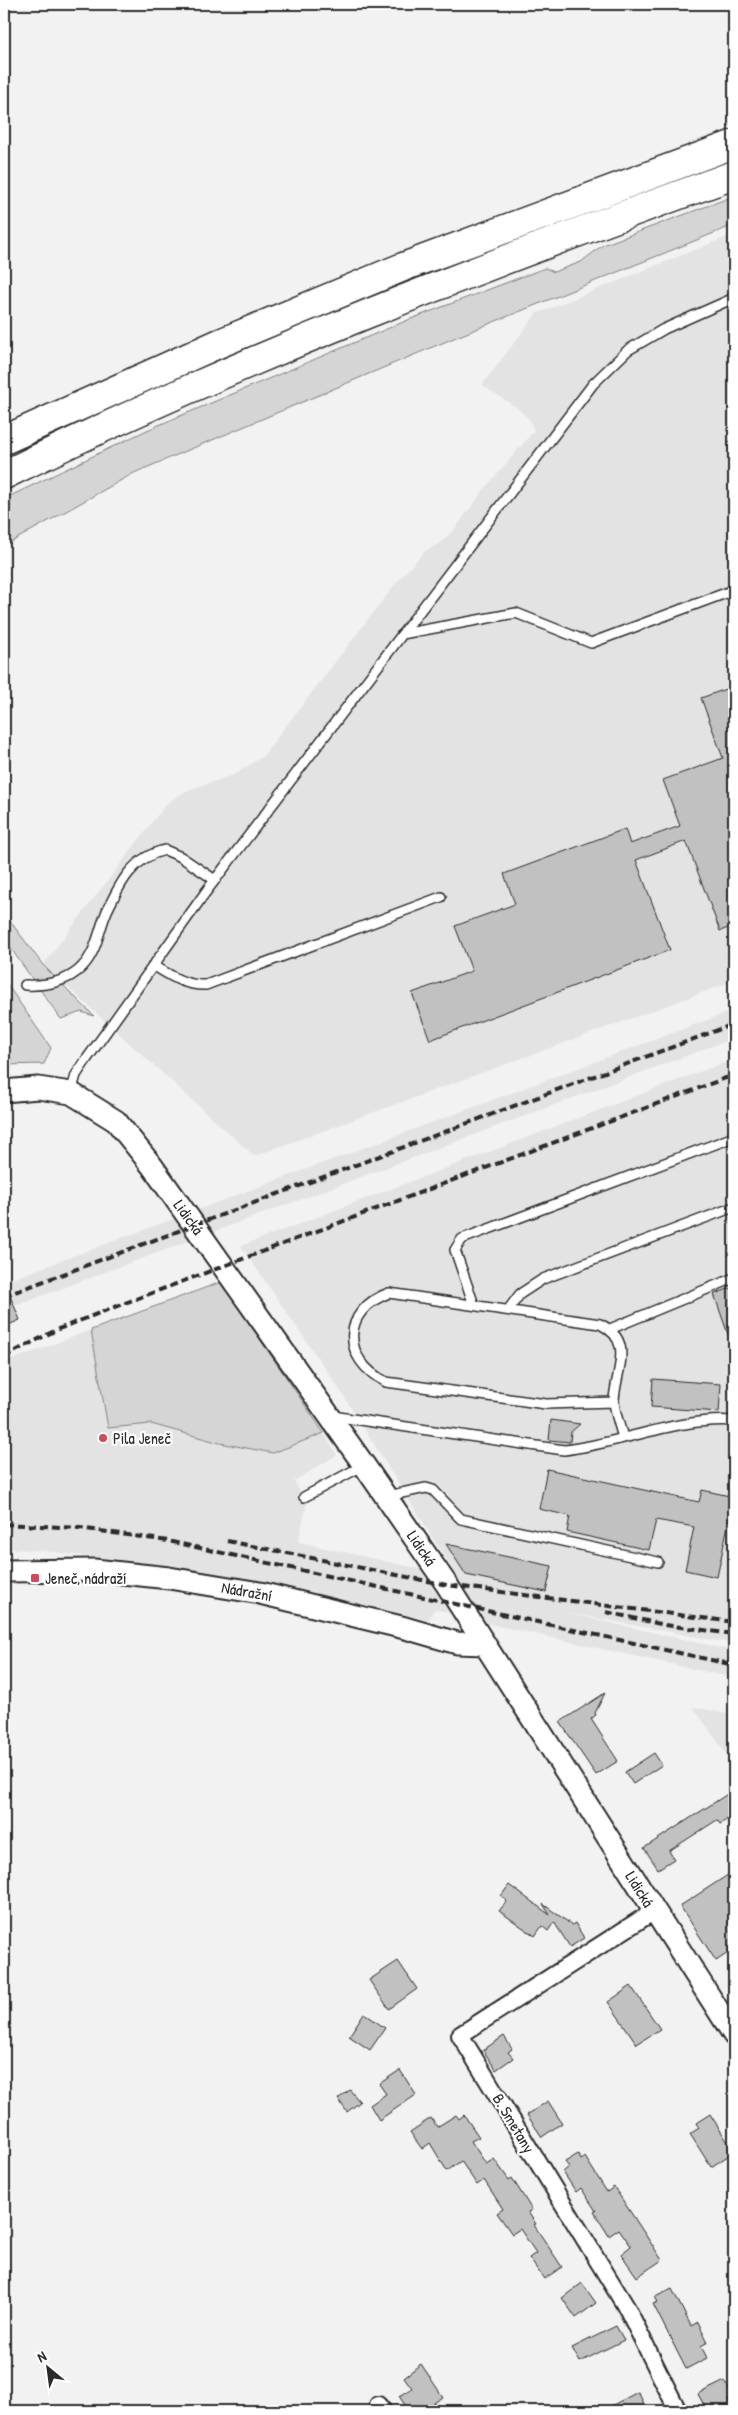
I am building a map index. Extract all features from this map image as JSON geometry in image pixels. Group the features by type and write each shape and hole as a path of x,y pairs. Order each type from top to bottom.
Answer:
{"highway":[{"path":"4,440 220,343 386,274 734,144"},
{"path":"4,474 129,415 332,329 423,292 734,175"}],"street":[{"path":"4,1091 38,1088 71,1094"},
{"name":"Lidická","path":"71,1094 116,1121 146,1158 330,1415 484,1644 734,2035"},
{"name":"Nádražní","path":"4,1570 94,1570 169,1578 260,1592 457,1643 484,1644"},
{"name":"B. Smetany","path":"654,1911 460,2035 628,2310 678,2411"}],"lane":[{"path":"71,1094 76,1075 215,880 593,384 628,350 664,329 734,298"},
{"path":"402,634 516,613 591,643 734,590"},
{"path":"25,985 46,986 82,967 96,945 107,911 132,866 146,856 164,850 181,857 215,880"},
{"path":"153,966 193,986 206,985 441,897"},
{"path":"474,1306 455,1250 462,1239 734,1137"},
{"path":"508,1310 520,1294 543,1279 734,1207"},
{"path":"610,1329 734,1278"},
{"path":"614,1402 546,1404 386,1382 372,1375 355,1351 352,1332 359,1314 374,1298 389,1293 600,1324 610,1329 618,1337 621,1347 614,1402 623,1438"},
{"path":"330,1415 564,1450 585,1448 697,1423 734,1421"},
{"path":"304,1497 364,1464"},
{"path":"386,1496 426,1488 434,1490 461,1519 658,1562"}],"shaded area":[{"path":"734,196 734,225 454,338 134,473 4,546 4,499 147,430 408,320 545,268 554,272 581,262 603,245"},
{"path":"734,234 734,981 254,1156 43,965 167,803 188,790 234,775 263,756 396,583 424,552 440,543 454,530 486,487 534,431 530,420 516,407 482,385 536,314"},
{"path":"4,913 43,965 94,1016 81,1012 61,1019 4,939"},
{"path":"4,980 51,1048 44,1064 4,1065"},
{"path":"734,1010 734,1038 4,1310 4,1282"},
{"path":"734,1059 734,1644 563,1612 734,1651 734,1678 494,1625 435,1609 428,1620 213,1574 55,1552 4,1548 4,1363 91,1330 108,1428 151,1424 220,1443 273,1453 324,1433 337,1455 294,1481 307,1504 298,1542 457,1577 342,1393 241,1246"},
{"path":"221,1282 324,1433 273,1453 220,1443 151,1424 108,1428 91,1330"},
{"path":"693,1707 734,1715 734,1765"}],"building":[{"path":"734,686 734,926 720,931 686,841 636,860 670,950 430,1040 412,993 472,971 455,926 515,904 504,874 625,829 630,844 680,826 663,780 723,758 701,698"},
{"path":"4,1281 20,1320 4,1327"},
{"path":"734,1287 734,1346 732,1346 714,1294"},
{"path":"653,1379 721,1384 719,1412 651,1407"},
{"path":"551,1420 580,1424 571,1432 570,1442 549,1440"},
{"path":"547,1469 699,1502 702,1490 734,1497 717,1577 685,1570 694,1527 656,1520 649,1550 567,1532 570,1516 539,1509"},
{"path":"446,1544 552,1566 546,1592 466,1575"},
{"path":"605,1693 595,1713 596,1715 591,1719 618,1761 596,1775 560,1722"},
{"path":"654,1753 662,1765 633,1784 625,1772"},
{"path":"729,1793 734,1802 734,1815 720,1824 717,1820 669,1851 674,1859 658,1869 644,1848"},
{"path":"734,1871 734,1913 728,1918 734,1927 734,1949 716,1961 680,1906"},
{"path":"509,1885 550,1915 543,1904 572,1925 575,1923 584,1938 570,1947 554,1922 548,1931 542,1926 535,1936 499,1911 507,1901 501,1896"},
{"path":"398,1961 417,1989 389,2009 369,1980"},
{"path":"631,1986 660,2029 637,2044 608,2002"},
{"path":"364,2013 385,2028 370,2050 349,2036"},
{"path":"504,2036 512,2049 508,2052 513,2058 496,2070 483,2050"},
{"path":"400,2070 416,2095 379,2120 370,2105 386,2094 379,2084"},
{"path":"350,2090 360,2102 347,2112 338,2099"},
{"path":"548,2101 562,2123 542,2137 527,2115"},
{"path":"710,2114 734,2152 711,2167 690,2134 699,2128 696,2123"},
{"path":"456,2115 459,2119 464,2115 479,2137 471,2141 486,2164 494,2159 509,2180 512,2178 532,2210 528,2212 536,2224 534,2225 562,2267 544,2279 529,2258 536,2253 520,2229 512,2234 497,2213 503,2209 484,2180 477,2185 461,2161 447,2171 430,2143 422,2149 410,2132 431,2118 437,2127"},
{"path":"578,2154 581,2160 585,2157 607,2192 614,2187 662,2260 637,2277 621,2254 631,2246 619,2229 609,2236 581,2188 576,2192 563,2172 569,2167 565,2162"},
{"path":"582,2283 596,2303 576,2318 562,2298"},
{"path":"672,2289 691,2326 698,2322 708,2342 701,2346 707,2358 686,2369 653,2304 658,2302 655,2297"},
{"path":"616,2326 624,2340 580,2362 572,2348"},
{"path":"421,2364 443,2397 422,2411 409,2411 399,2396 412,2388 404,2377"},
{"path":"725,2381 733,2397 728,2399 732,2407 724,2411 707,2411 698,2394"},
{"path":"638,2392 648,2411 601,2411"}],"railway":[{"path":"4,1296 734,1024"},
{"path":"4,1357 56,1330 125,1303 734,1075"},
{"path":"4,1524 80,1528 168,1541 734,1665"},
{"path":"227,1541 447,1585 734,1622"},
{"path":"606,1612 665,1625 734,1634"}],"place":[{"name":"Pila Jeneč","path":"103,1438"},
{"name":"Jeneč, nádraží","path":"35,1578"}]}
